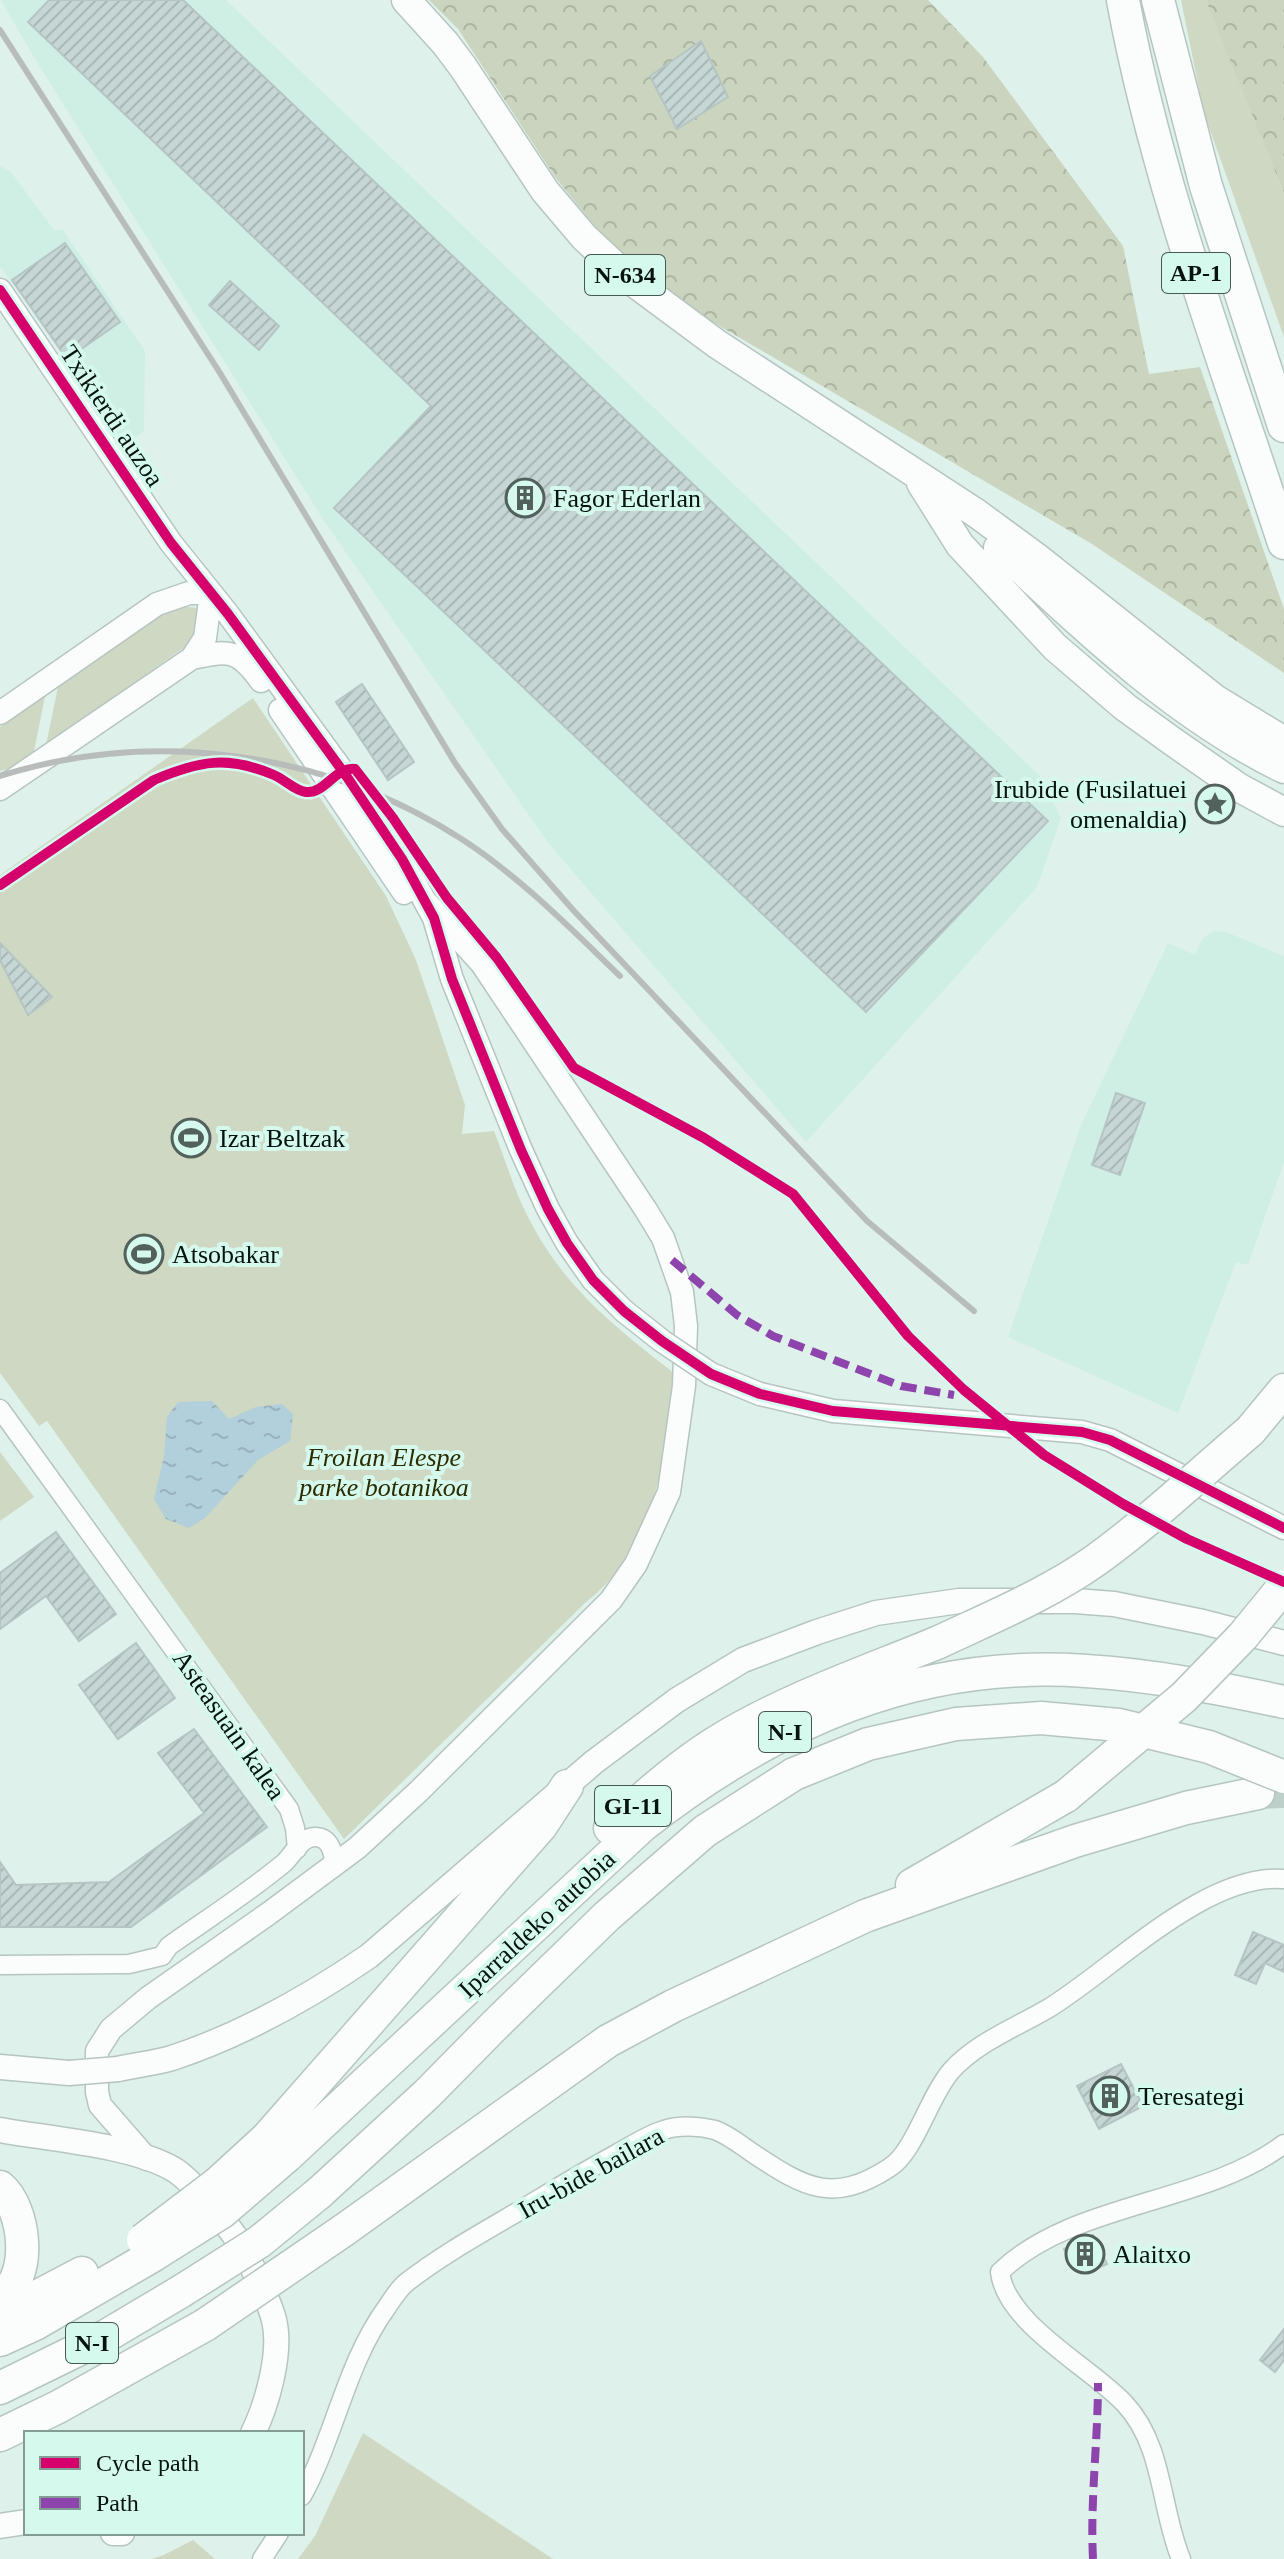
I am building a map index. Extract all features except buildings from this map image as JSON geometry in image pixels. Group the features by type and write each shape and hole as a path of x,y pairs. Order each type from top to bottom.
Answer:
{"highway":[{"name":"N-634","path":"406,0 463,67 545,191 606,258 652,297 717,344 917,476 1092,634 1190,714 1284,769"},
{"name":"AP-1","path":"1123,0 1174,203 1284,543"},
{"name":"AP-1","path":"1158,0 1206,186 1284,426"},
{"path":"917,476 976,513 1036,557 1215,699 1284,741"},
{"path":"917,476 960,545 1055,647 1125,707 1172,741 1238,787 1284,812"},
{"name":"GI-11","path":"393,2058 550,1886 647,1792 714,1744 764,1717 1035,1597 1095,1561 1250,1431 1284,1390"},
{"path":"865,1916 927,1875 1066,1796 1184,1697 1243,1636 1284,1586"},
{"name":"Iparraldeko autobia","path":"0,2340 35,2324 147,2249 222,2212 277,2147 393,2058 642,1826 683,1794 772,1738 821,1715 874,1696 968,1675 1021,1670 1084,1670 1158,1678 1284,1702"},
{"name":"Iparraldeko autobia","path":"0,2388 106,2336 259,2242 319,2193 426,2095 607,1916 705,1831 794,1774 868,1744 956,1724 1041,1718 1119,1725 1209,1747 1271,1785"},
{"path":"0,2435 58,2407 205,2325 344,2230 608,2041 673,2006 865,1916 1075,1841 1271,1785"},
{"path":"277,2147 541,1826 567,1786"},
{"path":"0,2187 17,2210 22,2238 22,2263 8,2293 0,2297"},
{"path":"0,2316 147,2249"},
{"path":"31,2431 58,2407"},
{"path":"0,2450 24,2436"}],"main road":[{"path":"0,2067 69,2073 118,2069 170,2058 291,2007 369,1956 594,1762 677,1700 743,1660 876,1613 959,1601 1088,1602 1114,1604 1203,1622 1284,1643"},
{"path":"0,2130 104,2148 173,2169 187,2180 240,2242 275,2321 275,2353 269,2391 254,2431"},
{"path":"0,2526 24,2522"}],"street":[{"name":"Txikierdi auzoa","path":"0,290 171,543 191,565 347,777 402,859 427,903"},
{"path":"0,713 157,604 189,593 211,593 205,638 192,658 0,789"},
{"path":"192,658 228,652 246,661 394,875 437,958 452,979"},
{"path":"427,903 442,939 452,979 548,1209 593,1280 624,1311 662,1341 711,1374 760,1394 833,1411 1082,1432 1110,1440 1284,1528"},
{"path":"147,2159 100,2105 97,2051 111,2029 148,1998 335,1865 388,1821 611,1600 636,1564 669,1492 684,1386 686,1326 682,1292 663,1238 482,964 427,903"},
{"name":"Asteasuain kalea","path":"0,1409 289,1809 297,1849"},
{"path":"0,1965 129,1964 162,1956 169,1946 286,1861 305,1839 316,1837 326,1840 333,1849 335,1865"},
{"name":"Iru-bide bailara","path":"304,2492 318,2466 370,2336 404,2285 430,2266 576,2176 668,2128 694,2127 715,2131 801,2183 822,2189 842,2189 869,2180 894,2166 910,2147 934,2094 953,2069 973,2052 1051,2007 1188,1910 1238,1884 1270,1878 1284,1879"},
{"path":"162,1956 170,1973 183,1976"},
{"path":"1181,2559 1167,2518 1159,2472 1138,2421 1124,2403 1046,2340 1001,2284 1000,2272 1012,2260 1068,2229 1231,2175 1284,2144"},
{"path":"262,2559 278,2535"}],"shaded area":[{"name":"Fagor Ederlan","path":"1,0 226,0 1040,776 1061,818 1037,887 806,1142 549,844 324,521"},
{"path":"0,166 11,172 54,230 63,230 145,351 144,431 125,445 0,266"},
{"path":"1214,931 1226,932 1284,956 1284,1162 1248,1265 1236,1262 1178,1413 1008,1337 1081,1125 1168,943 1195,955 1203,938"}],"green space":[{"path":"429,0 928,0 983,57 1123,246 1149,374 1200,367 1284,609 1284,673 1092,544 689,308 605,239 555,177 458,29"},
{"path":"1181,0 1208,0 1284,193 1284,337 1204,113"},
{"path":"1208,0 1284,0 1284,193 1207,3"},
{"path":"179,606 197,608 196,634 189,644 46,745 58,687 170,609"},
{"path":"45,696 33,756 20,765 0,771 0,727"},
{"name":"Froilan Elespe parke botanikoa","path":"253,698 386,896 416,960 465,1105 462,1134 494,1131 523,1207 558,1265 611,1322 675,1374 661,1469 642,1528 628,1555 609,1580 344,1839 47,1421 39,1426 0,1373 0,875"},
{"path":"0,1452 34,1497 0,1521"},
{"path":"363,2433 553,2559 298,2559 315,2536"},
{"path":"193,2540 215,2559 151,2559 164,2555"}],"water":[{"path":"212,1401 229,1419 256,1407 282,1404 293,1414 290,1441 258,1460 205,1518 189,1528 166,1519 154,1499 164,1456 167,1417 178,1402"}],"tunnel":[{"path":"1258,1793 1284,1792"}],"railway":[{"path":"0,30 220,373 455,763 502,829 574,911 867,1221 974,1311"},
{"path":"0,776 58,761 117,753 177,752 236,756 295,767 352,785 407,808 460,838 543,903 620,976"}],"marked path":[{"path":"672,1260 737,1315 773,1336 901,1386 954,1395"},
{"path":"1093,2559 1098,2383"}],"cycle path":[{"path":"0,290 171,543 228,614 347,777 402,859 434,918 452,979 548,1209 593,1280 624,1311 711,1374 760,1394 833,1411 1082,1432 1110,1440 1284,1528"},
{"path":"0,885 154,780 185,768 213,763 242,765 274,775 306,792 319,789 348,769 355,769 393,818 447,898 497,958 574,1068 704,1138 793,1194 908,1336 964,1390 1044,1455 1187,1539 1284,1582"}],"place":[{"name":"Fagor Ederlan","path":"525,498"},
{"name":"Irubide (Fusilatuei omenaldia)","path":"1215,804"},
{"name":"Izar Beltzak","path":"191,1138"},
{"name":"Atsobakar","path":"144,1254"},
{"name":"Teresategi","path":"1110,2096"},
{"name":"Alaitxo","path":"1085,2254"}]}
